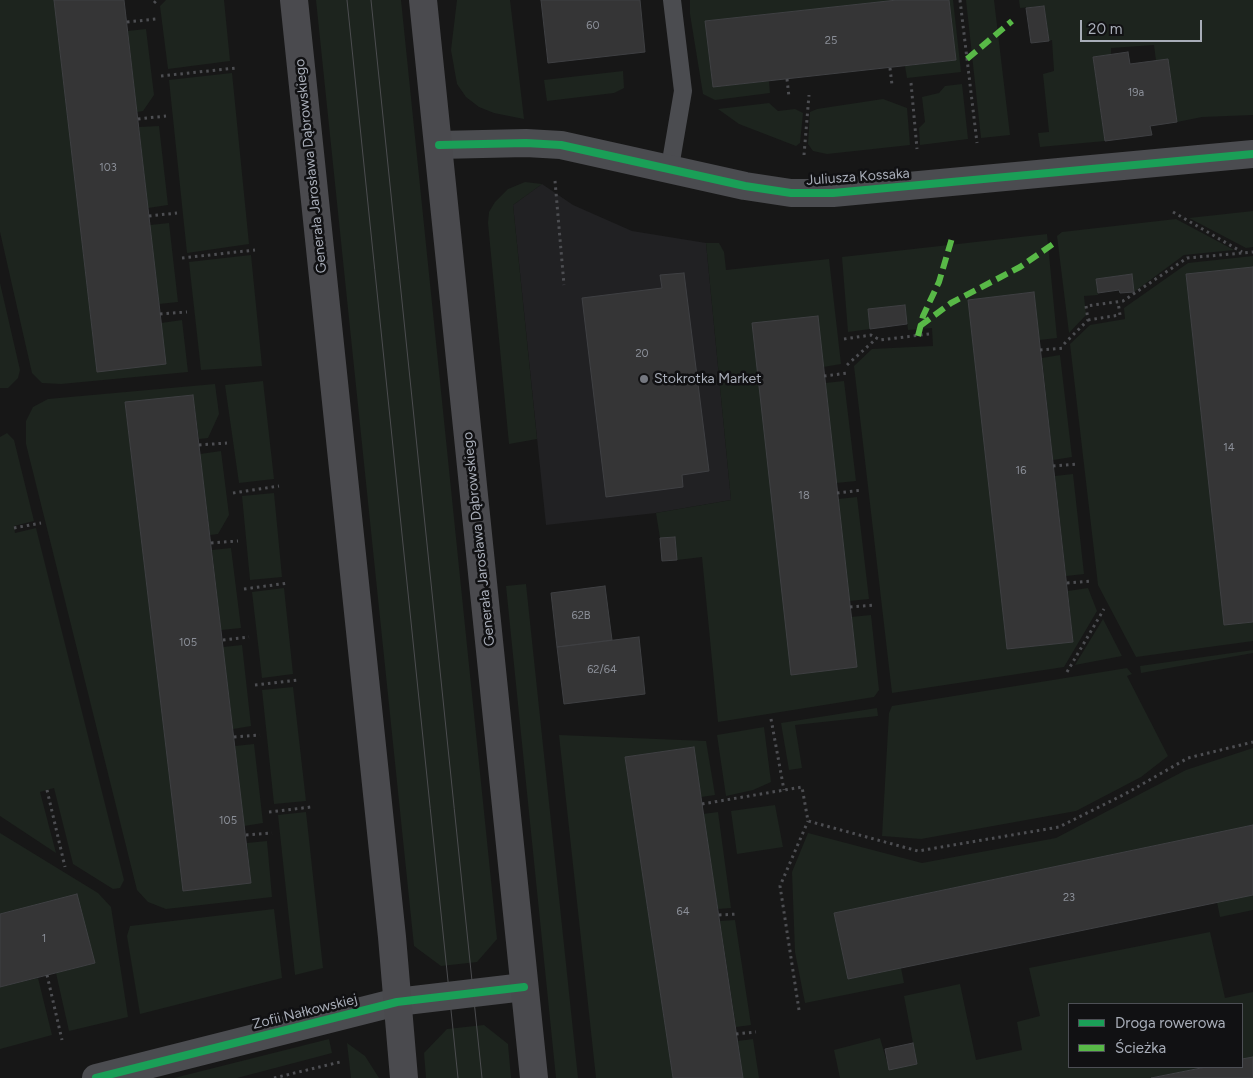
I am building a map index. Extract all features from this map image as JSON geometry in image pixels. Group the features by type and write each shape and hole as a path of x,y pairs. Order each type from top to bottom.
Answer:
{"main road":[{"name":"Generała Jarosława Dąbrowskiego","path":"294,0 404,1078"},
{"name":"Generała Jarosława Dąbrowskiego","path":"423,0 534,1078"}],"street":[{"name":"Juliusza Kossaka","path":"438,145 548,144 670,168 745,186 791,193 833,193 1253,154"},
{"name":"Zofii Nałkowskiej","path":"96,1078 397,1002 524,987"}],"lane":[{"path":"670,168 683,91 672,0"}],"path":[{"path":"960,0 981,180"},
{"path":"127,22 156,19"},
{"path":"161,76 236,68"},
{"path":"890,68 892,85"},
{"path":"787,79 789,97"},
{"path":"911,83 917,153"},
{"path":"804,155 809,95"},
{"path":"138,119 166,116"},
{"path":"556,181 564,285"},
{"path":"1173,212 1243,253"},
{"path":"149,216 177,213"},
{"path":"182,258 255,250"},
{"path":"1088,320 1086,306 1124,301 1187,258 1253,252"},
{"path":"1040,350 1064,346 1088,320 1120,315 1118,302"},
{"path":"160,314 187,312"},
{"path":"844,339 871,335 880,340 929,334"},
{"path":"847,365 877,338"},
{"path":"824,376 848,373"},
{"path":"199,445 227,443"},
{"path":"1053,466 1078,464"},
{"path":"233,493 279,486"},
{"path":"837,493 862,490"},
{"path":"14,528 41,523"},
{"path":"211,543 238,541"},
{"path":"1067,583 1092,581"},
{"path":"244,589 288,583"},
{"path":"850,607 875,604"},
{"path":"1067,672 1104,609"},
{"path":"223,640 249,637"},
{"path":"255,685 298,680"},
{"path":"771,719 784,790"},
{"path":"234,737 260,735"},
{"path":"808,822 918,850 1059,827 1125,794 1188,758 1253,742"},
{"path":"702,804 802,787 808,822 780,886 799,1010"},
{"path":"47,790 65,867"},
{"path":"269,812 311,807"},
{"path":"246,835 272,833"},
{"path":"719,915 737,914"},
{"path":"47,975 62,1040"},
{"path":"736,1034 756,1032"},
{"path":"274,1078 340,1062"}],"shaded area":[{"path":"0,0 54,0 97,372 161,323 182,320 188,372 61,384 42,383 32,373 0,232"},
{"path":"166,0 224,0 230,61 168,69 160,6"},
{"path":"316,0 401,0 497,939 477,962 441,966 414,946"},
{"path":"457,0 510,0 524,119 494,113 479,107 466,97 457,84 451,50"},
{"path":"690,0 897,0 706,21 713,87 769,81 770,93 715,100 703,94 690,14"},
{"path":"949,0 953,0 961,72 907,78 905,66 956,60"},
{"path":"966,0 994,0 1010,135 981,138"},
{"path":"1019,0 1253,0 1253,115 1202,117 1177,122 1168,59 1156,61 1154,45 1111,48 1111,55 1093,57 1105,141 1040,147 1038,133 1049,132 1043,74 1054,71 1052,40 1049,41 1044,6 1020,8"},
{"path":"146,29 154,95 143,111 137,112 128,31"},
{"path":"623,71 624,88 614,93 547,101 544,80"},
{"path":"232,73 249,244 187,253 169,80"},
{"path":"962,84 968,139 920,145 919,128 925,122 922,97 939,93 945,86"},
{"path":"883,99 907,108 910,145 827,154 813,151 808,144 810,112 817,109"},
{"path":"769,103 778,111 795,109 803,113 800,143 796,146 739,124 718,109"},
{"path":"159,126 168,205 148,208 139,127"},
{"path":"525,182 542,184 513,205 537,439 509,444 488,223 489,212 495,202 508,189"},
{"path":"542,184 573,205 632,231 706,243 731,500 656,513 546,525 513,205"},
{"path":"1253,211 1253,247 1246,248 1189,218"},
{"path":"1176,219 1234,250 1184,255 1134,292 1131,274 1096,279 1098,295 1084,296 1086,315 1069,333 1057,236 1062,232"},
{"path":"169,223 178,302 159,304 150,225"},
{"path":"1047,234 1057,338 1039,340 1034,292 968,300 1007,649 1073,642 1068,591 1088,588 1097,611 1064,667 892,693 854,366 872,349 933,346 932,328 908,330 905,305 868,309 870,329 848,332 842,257"},
{"path":"706,243 719,243 724,252 726,270 829,259 841,364 823,367 792,675 857,667 851,617 871,615 879,690 874,697 718,722 702,557 677,560 675,538 660,538 656,513 731,500"},
{"path":"251,255 262,366 201,370 189,262"},
{"path":"1253,256 1253,267 1186,275 1224,625 1253,622 1253,641 1136,657 1098,585 1070,344 1090,325 1125,319 1124,308 1188,263"},
{"path":"0,283 20,370 18,378 8,388 0,388"},
{"path":"1060,355 1072,457 1053,460 1042,358"},
{"path":"263,381 274,479 239,483 225,385"},
{"path":"844,381 856,481 836,483 825,383"},
{"path":"215,384 219,414 208,438 199,439 193,395 125,403 183,891 251,883 247,843 267,841 272,897 166,909 148,902 137,890 26,444 26,421 33,407 48,399"},
{"path":"7,433 14,440 34,521 14,526 15,533 36,528 124,880 120,888 113,889 73,864 54,788 40,792 56,853 0,816 0,437"},
{"path":"221,451 229,515 218,534 210,535 200,454"},
{"path":"1073,474 1084,574 1066,576 1055,476"},
{"path":"274,493 282,577 250,580 242,496"},
{"path":"857,497 869,599 849,601 838,499"},
{"path":"231,548 241,628 221,630 212,550"},
{"path":"526,584 578,1078 556,1078 506,586"},
{"path":"284,588 293,674 262,678 252,592"},
{"path":"1103,619 1122,656 1075,665"},
{"path":"242,645 251,726 233,729 223,647"},
{"path":"1253,650 1253,653 1141,673 1140,666"},
{"path":"1127,668 1132,674 1127,676 1168,756 1141,777 1076,811 921,839 882,836 889,713 892,706"},
{"path":"293,687 306,801 274,804 262,690"},
{"path":"877,708 878,716 795,725 802,768 789,770 781,723"},
{"path":"764,727 771,782 753,790 726,796 717,735"},
{"path":"559,735 706,741 715,795 701,797 693,747 625,757 673,1078 596,1078"},
{"path":"254,744 263,823 244,826 235,746"},
{"path":"1253,748 1253,825 834,913 848,979 901,968 904,983 805,1003 795,952 792,872 808,833 922,863 1056,838 1186,770"},
{"path":"775,805 783,847 737,854 731,811"},
{"path":"306,812 323,968 295,975 278,815"},
{"path":"718,812 731,908 718,909 703,814"},
{"path":"0,833 98,893 111,907 128,1017 69,1031 56,973 95,963 77,895 0,914"},
{"path":"1253,895 1253,910 1220,917 1217,902"},
{"path":"274,909 282,978 140,1014 127,936 130,926"},
{"path":"735,920 751,1025 736,1027 720,921"},
{"path":"1210,932 1225,998 1253,992 1253,1057 1243,1059 1243,1003 1068,1003 1068,1068 1201,1068 1151,1078 840,1078 834,1050 880,1038 889,1069 917,1064 904,996 960,984 976,1060 1022,1050 1017,1022 1040,1016 1029,968"},
{"path":"38,978 52,1035 0,1049 0,987"},
{"path":"484,1025 508,1044 511,1078 426,1078 424,1053 447,1029"},
{"path":"329,1039 332,1053 237,1078 174,1078"},
{"path":"753,1039 759,1078 743,1078 738,1041"},
{"path":"347,1043 365,1056 379,1078 351,1078"}],"building":[{"path":"54,0 124,0 166,364 97,372"},
{"path":"541,0 640,0 645,52 548,63"},
{"path":"897,0 949,0 956,60 713,87 705,21"},
{"path":"1044,6 1049,41 1031,43 1026,8"},
{"path":"1128,52 1130,64 1168,59 1177,122 1150,126 1152,135 1105,141 1093,57"},
{"path":"1253,267 1253,622 1224,625 1186,274"},
{"path":"684,273 709,471 682,475 683,487 606,497 582,298 662,288 660,275"},
{"path":"1132,274 1134,292 1120,293 1119,290 1098,293 1096,279"},
{"path":"1034,292 1073,642 1007,649 968,300"},
{"path":"905,305 907,324 870,329 868,309"},
{"path":"818,316 857,667 791,675 752,323"},
{"path":"193,395 251,883 183,891 125,402"},
{"path":"675,537 677,560 662,561 660,538"},
{"path":"605,586 612,640 557,647 551,593"},
{"path":"639,637 645,694 564,704 557,647"},
{"path":"694,747 743,1078 673,1078 625,757"},
{"path":"1253,825 1253,895 848,979 834,913"},
{"path":"77,894 95,963 0,987 0,914"},
{"path":"913,1043 917,1064 889,1070 885,1049"},
{"path":"1253,1057 1253,1078 1151,1078 1201,1068 1243,1068 1243,1059"}],"tram line":[{"path":"347,0 458,1078"},
{"path":"371,0 482,1078"}],"marked path":[{"path":"967,59 1012,21"},
{"path":"918,336 923,316 939,282 952,238"},
{"path":"920,326 951,303 1020,267 1053,244"}],"cycle path":[{"path":"439,145 526,143 561,145 745,186 791,193 833,193 1253,154"},
{"path":"96,1078 397,1002 524,987"}],"place":[{"name":"Stokrotka Market","path":"644,379"}]}
